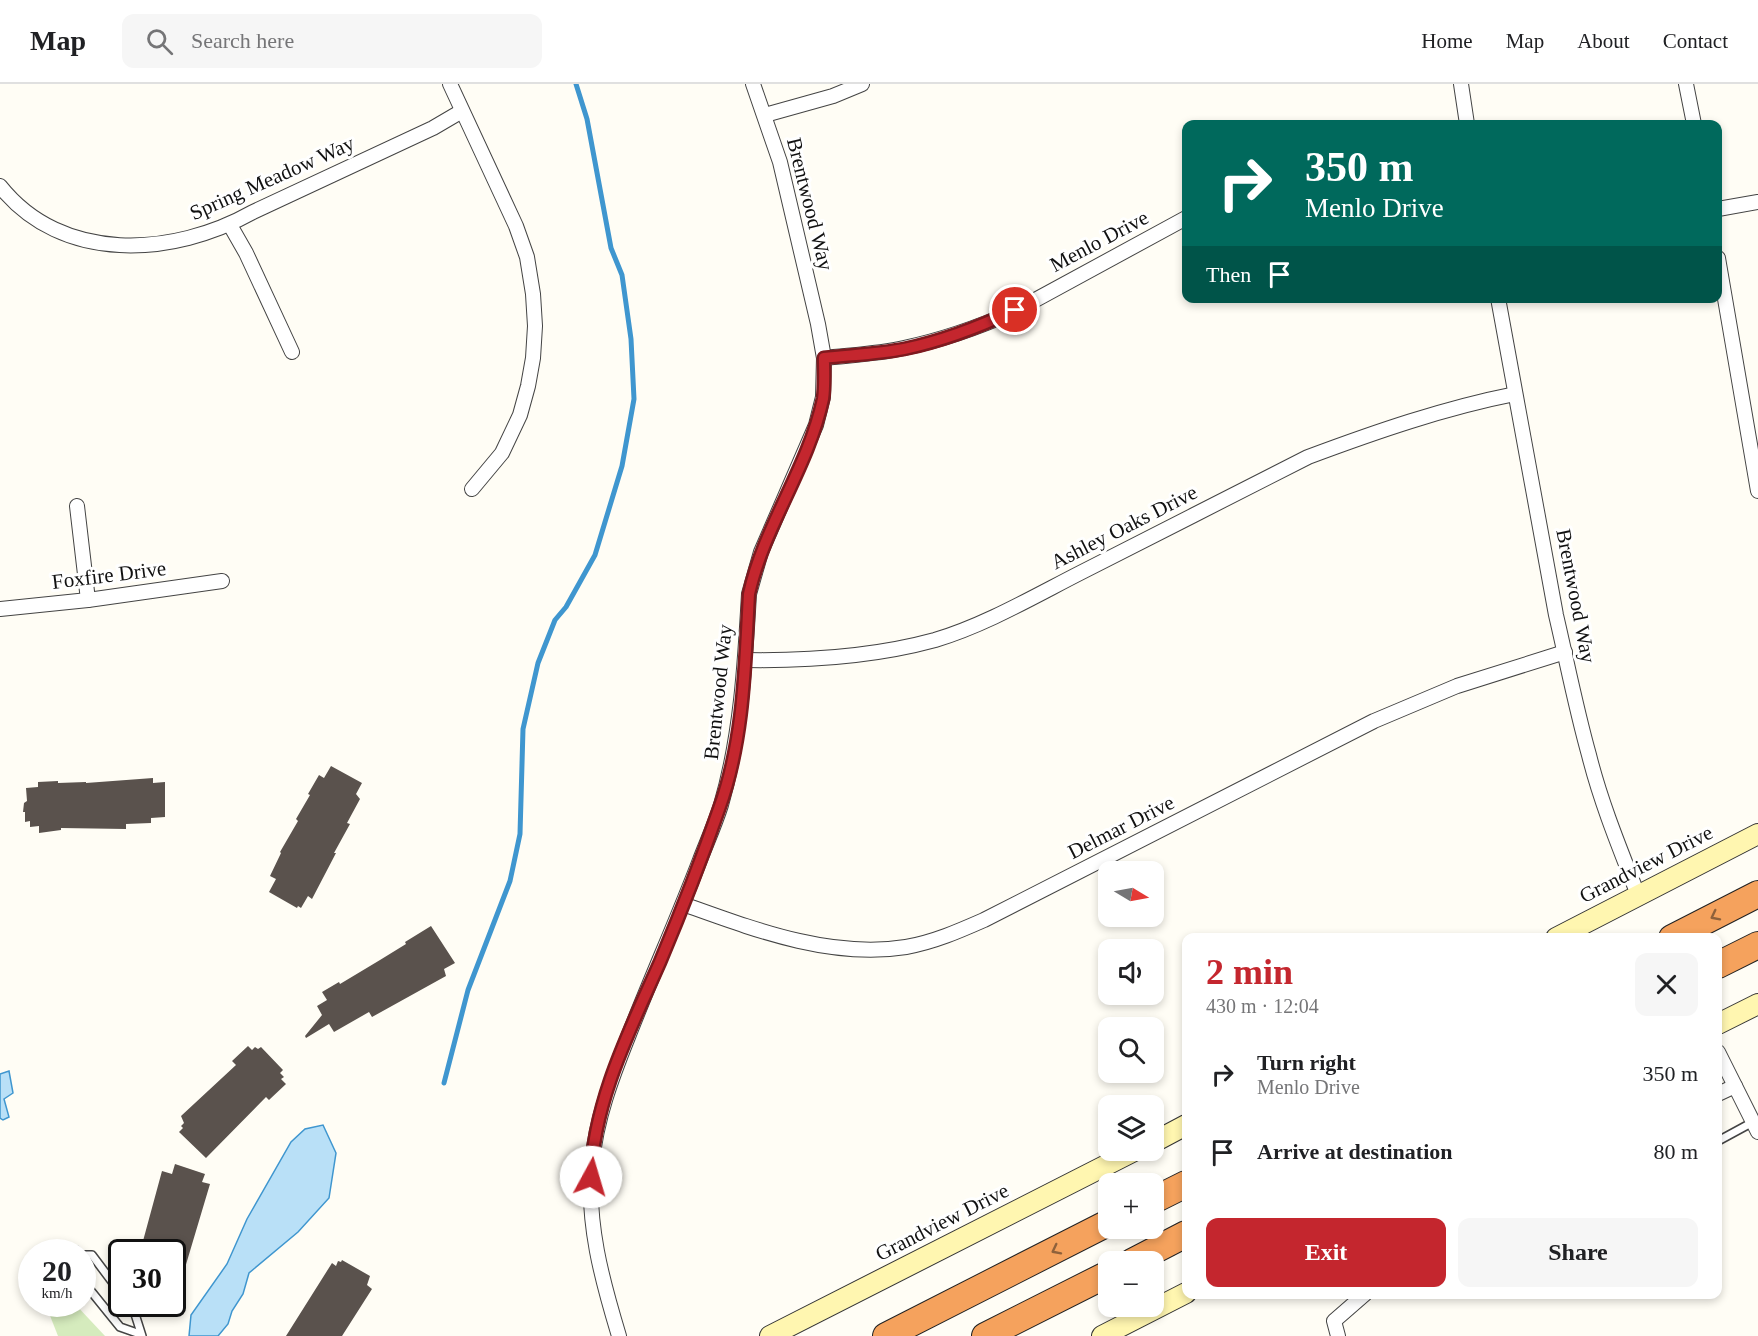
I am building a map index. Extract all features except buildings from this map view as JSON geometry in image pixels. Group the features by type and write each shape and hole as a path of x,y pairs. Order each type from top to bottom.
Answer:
{"highway":[{"path":"1682,933 1758,894"},
{"path":"1722,963 1758,945"},
{"path":"1164,1195 1182,1186"},
{"path":"886,1336 1098,1228"},
{"path":"1153,1251 1182,1236"},
{"path":"985,1336 1098,1279"}],"street":[{"path":"450,84 520,236 527,257 535,326 533,358 520,415 502,453 472,489"},
{"name":"Brentwood Way","path":"619,1336 601,1278 590,1191 591,1163 597,1126 613,1075 720,807 731,768 738,730 749,594 753,574 816,425 823,397 824,358 818,324 780,162 753,84"},
{"path":"765,115 833,96 862,84"},
{"path":"1461,84 1466,120"},
{"path":"1686,84 1693,120"},
{"name":"Spring Meadow Way","path":"0,186 20,207 45,225 86,240 107,244 160,245 188,239 230,225 253,212 433,128 462,111"},
{"path":"1722,208 1758,202"},
{"name":"Menlo Drive","path":"824,358 902,349 945,338 987,323 1182,220"},
{"path":"230,225 246,253 292,352"},
{"path":"1722,281 1758,491"},
{"name":"Brentwood Way","path":"1499,303 1564,652 1589,756 1605,807 1638,895"},
{"name":"Ashley Oaks Drive","path":"745,660 792,661 844,656 894,650 937,639 1014,607 1308,457 1454,409 1515,394"},
{"path":"77,506 88,600"},
{"name":"Foxfire Drive","path":"0,609 88,600 222,581"},
{"name":"Delmar Drive","path":"683,904 777,936 824,946 884,949 932,941 984,920 1374,721 1457,686 1564,652"},
{"name":"Grandview Drive","path":"1566,933 1758,834"},
{"path":"1722,1022 1758,1004"},
{"path":"1722,1060 1756,1124"},
{"path":"1722,1092 1735,1086"},
{"path":"1164,1137 1182,1127"},
{"name":"Grandview Drive","path":"770,1336 1114,1161"},
{"path":"1102,1336 1182,1295"},
{"path":"1338,1336 1334,1321 1359,1299"}],"lane":[{"path":"1722,1139 1756,1124"},
{"path":"96,1260 108,1276"},
{"path":"96,1297 120,1327 141,1335"},
{"path":"136,1317 141,1335"}],"green space":[{"path":"51,1317 87,1317 105,1336 58,1336"}],"water":[{"path":"9,1071 13,1093 4,1099 9,1117 3,1120 0,1118 0,1074"},
{"path":"323,1125 336,1153 329,1198 298,1232 249,1273 243,1294 232,1311 228,1324 218,1336 189,1336 191,1315 227,1264 247,1219 291,1142 305,1129"}],"waterway":[{"path":"444,1083 468,990 510,881 520,834 523,729 538,663 555,620 566,607 595,555 622,466 634,399 631,339 622,275 611,248 587,119 576,84"}],"route":[{"path":"591,1177 597,1126 613,1075 683,904 726,788 738,730 749,594 753,574 816,425 823,397 824,358 902,349 945,338 1015,310"}]}
